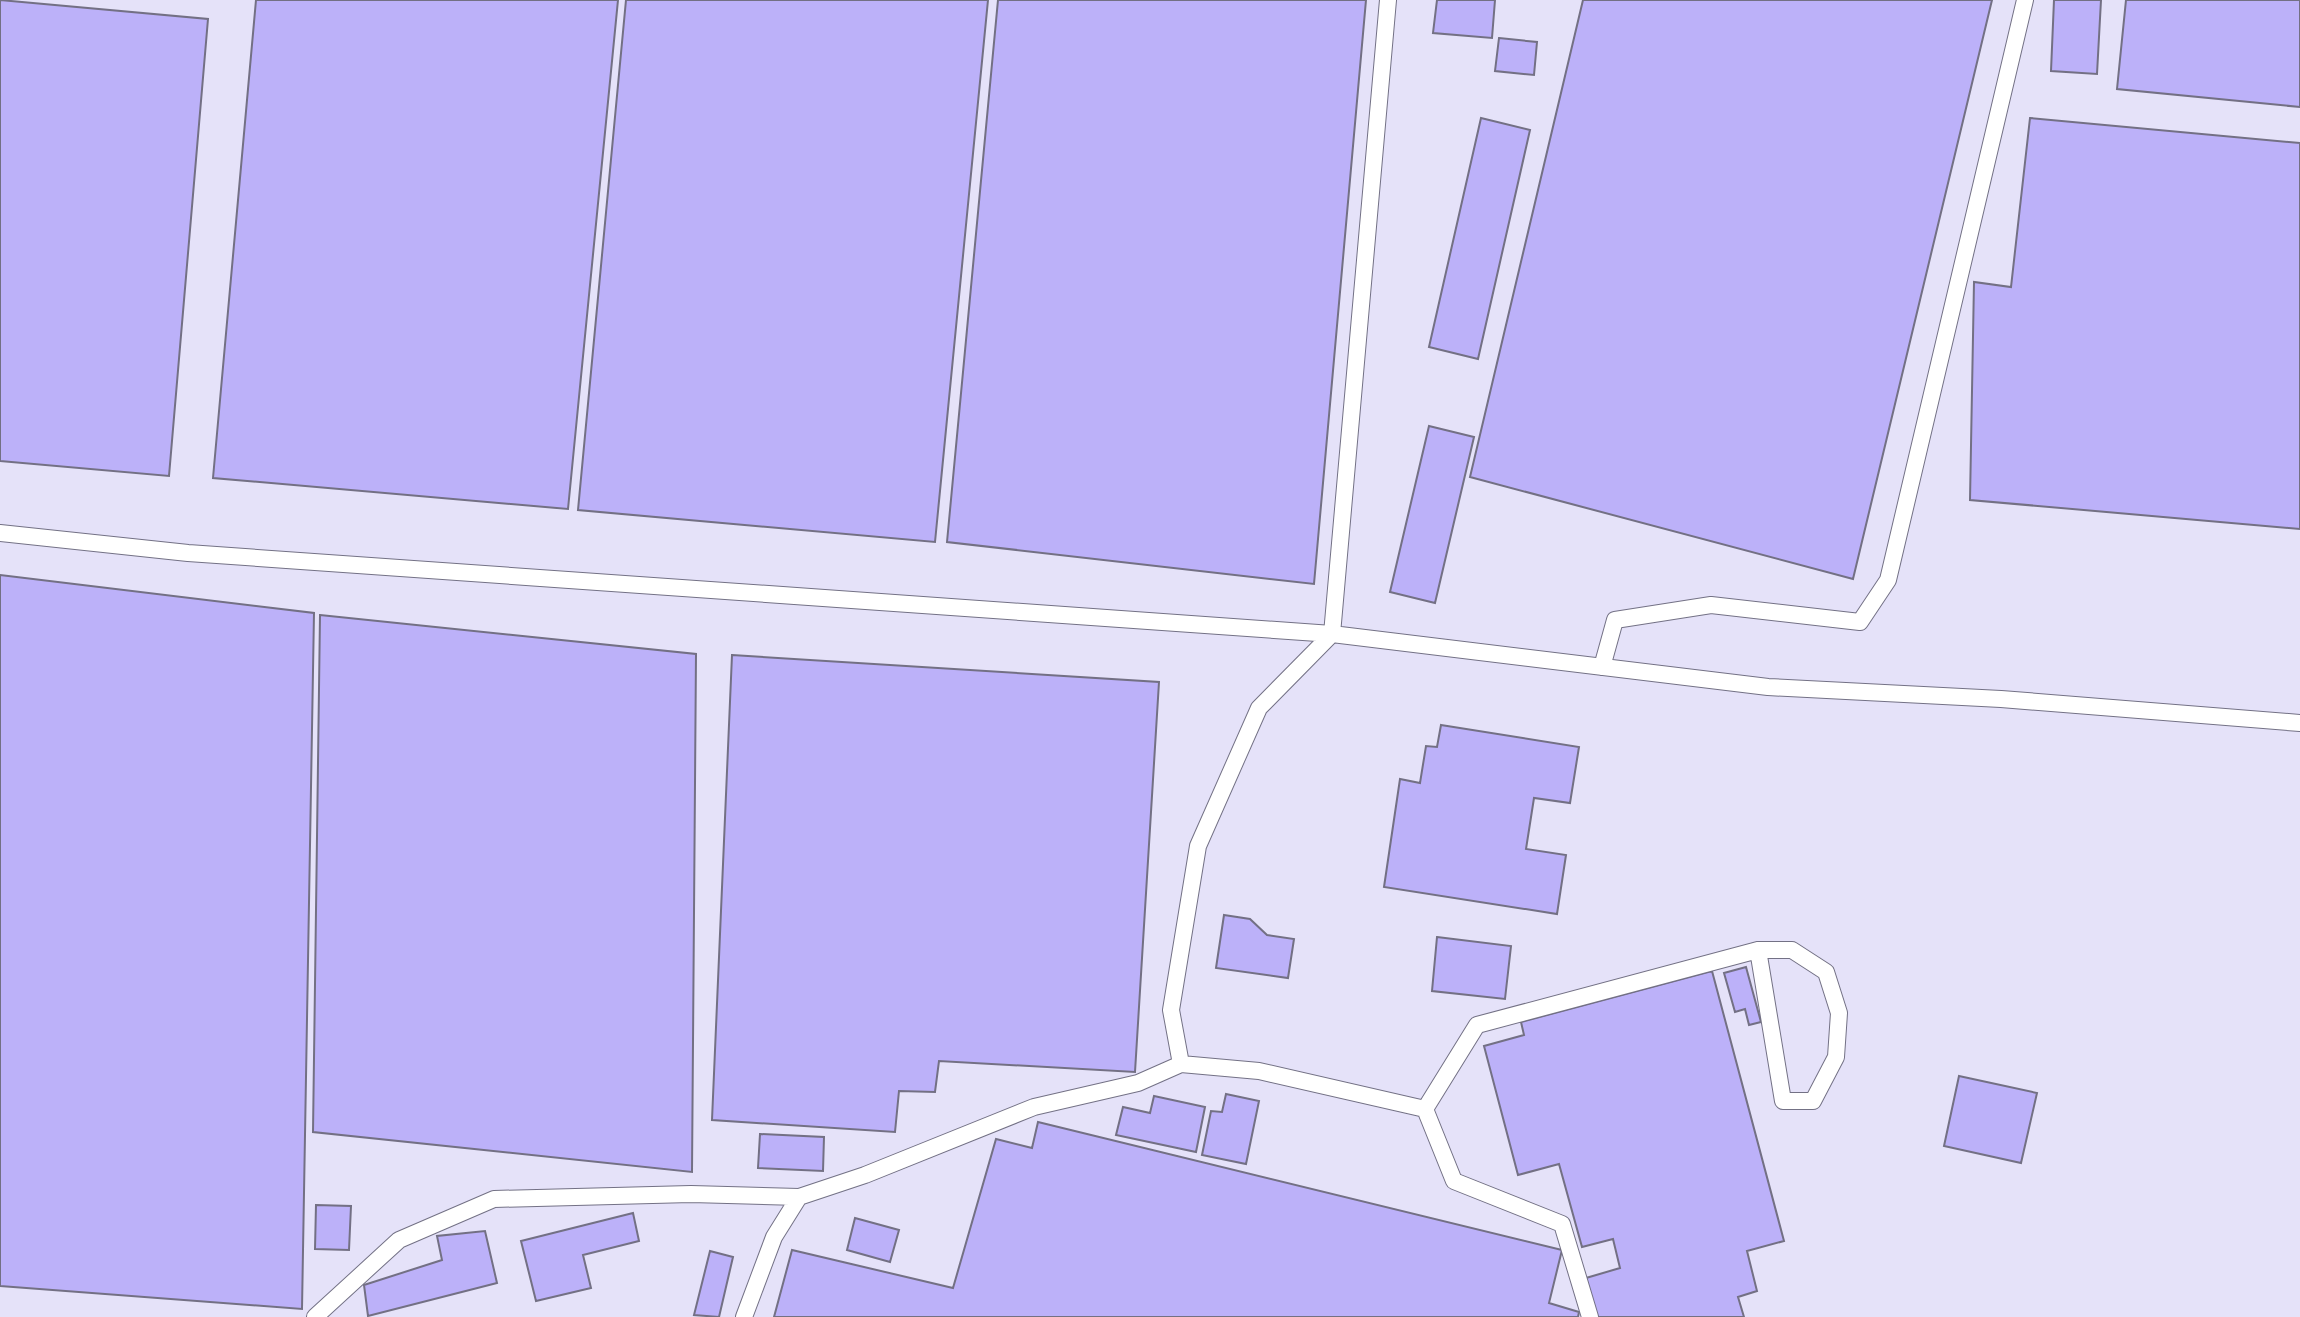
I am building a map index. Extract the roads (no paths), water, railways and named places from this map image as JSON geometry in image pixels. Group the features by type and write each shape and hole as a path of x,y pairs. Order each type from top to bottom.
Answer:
{"lane":[{"path":"1181,1063 1171,1010 1198,846 1259,708 1332,634 1388,0"},
{"path":"1602,667 1615,620 1711,605 1860,622 1888,580 2025,0"},
{"path":"0,533 202,554 1332,634 1768,687 2001,699 2300,723"},
{"path":"1425,1109 1477,1025 1759,950 1792,950 1826,972 1839,1013 1836,1057 1813,1101 1783,1101 1759,950"},
{"path":"315,1317 399,1240 494,1199 691,1194 799,1197 865,1175 1034,1107 1138,1083 1181,1063 1259,1071 1425,1109"},
{"path":"1425,1109 1454,1181 1562,1224 1590,1317"},
{"path":"744,1317 774,1237 799,1197"}]}
